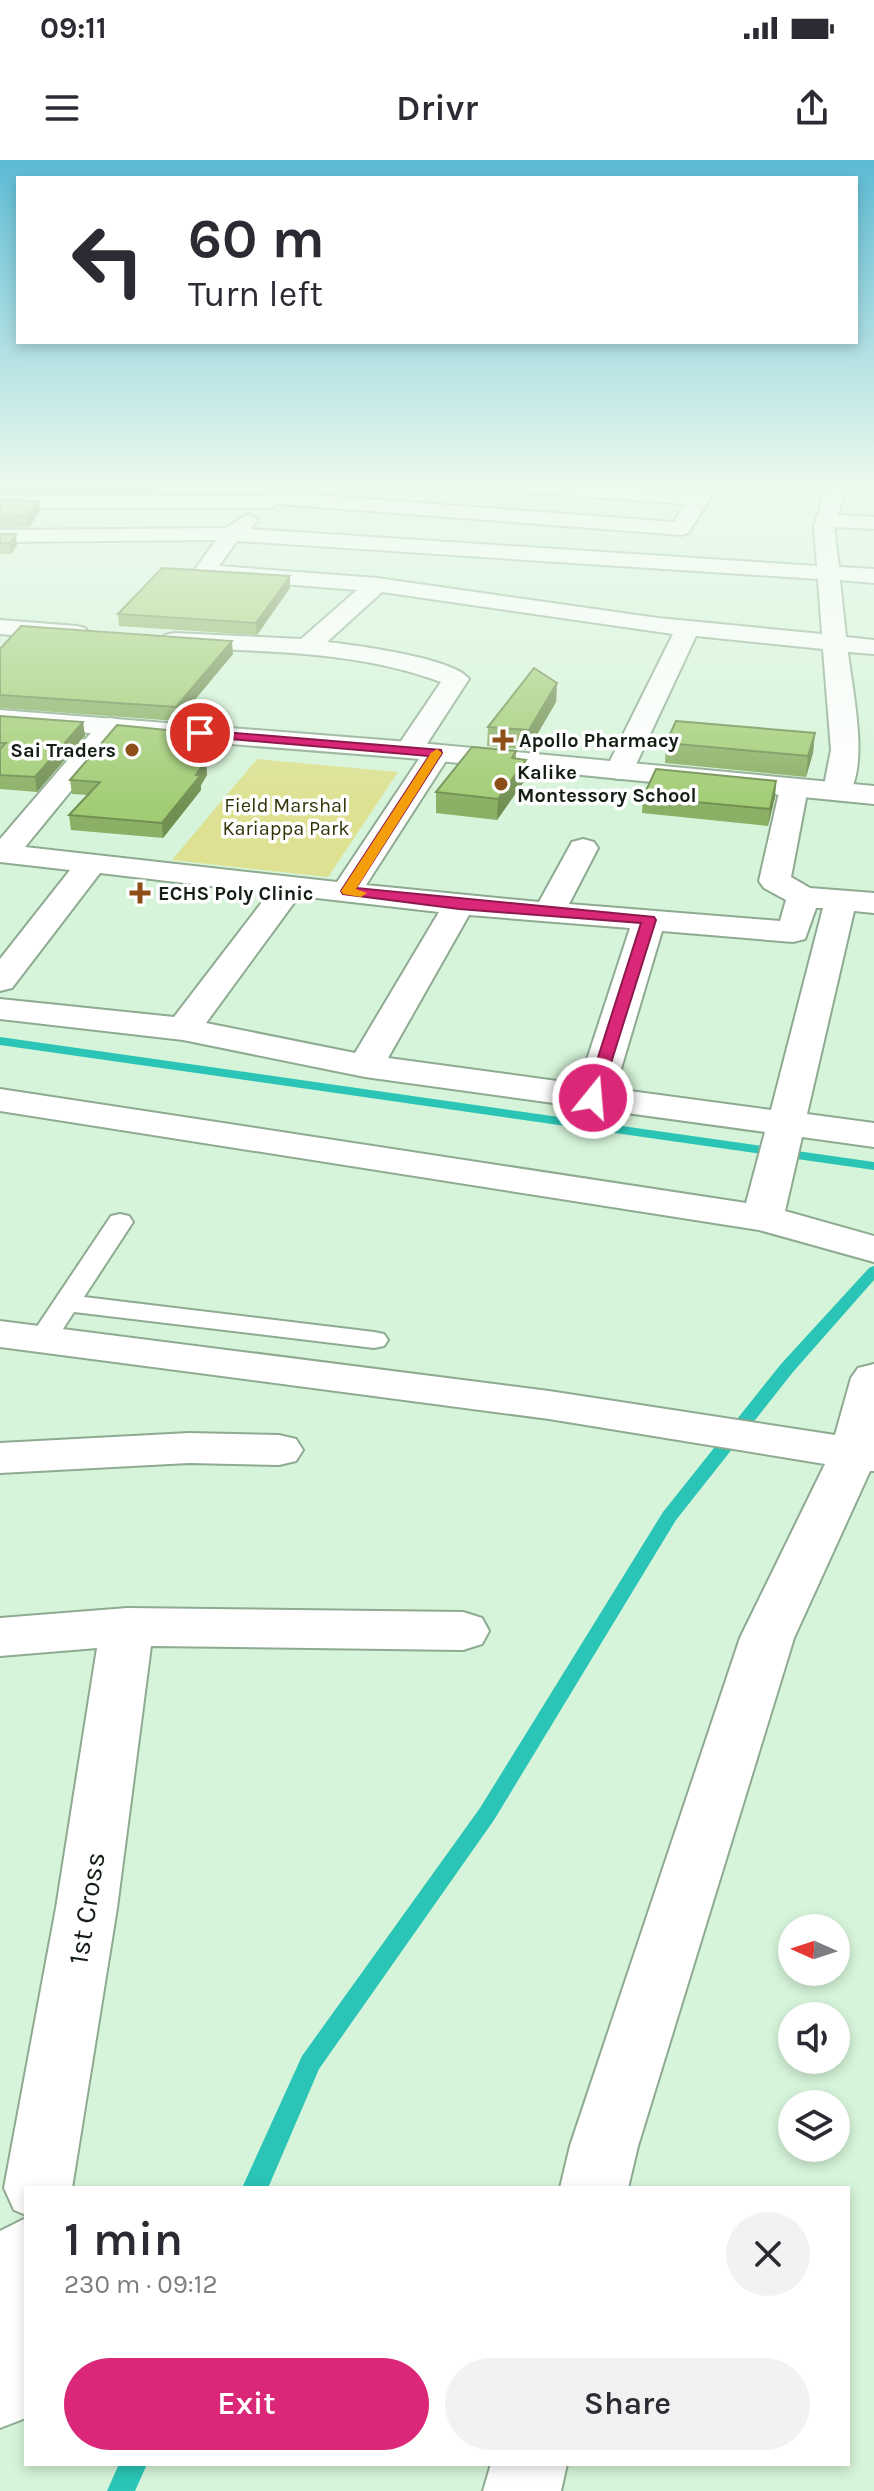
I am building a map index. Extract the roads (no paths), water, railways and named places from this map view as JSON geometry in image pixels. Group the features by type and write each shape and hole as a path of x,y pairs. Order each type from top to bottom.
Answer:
{"street":[{"path":"192,599 196,591"},
{"path":"304,649 370,591"},
{"path":"417,591 626,621 874,647"},
{"path":"626,621 640,591"},
{"path":"829,591 833,644 851,697 837,791"},
{"path":"0,627 106,635"},
{"path":"619,771 688,628"},
{"path":"152,638 365,654 438,671 456,679 423,752 347,891"},
{"path":"0,718 423,752 874,795"},
{"path":"2,854 111,726"},
{"path":"763,1218 782,1143 858,902 803,897 775,881 794,788"},
{"path":"549,912 583,848"},
{"path":"2,854 459,905 793,932 803,897"},
{"path":"0,981 92,863"},
{"path":"183,1029 291,885"},
{"path":"365,1066 459,905"},
{"path":"593,1098 649,920"},
{"path":"0,1009 183,1029 365,1066 593,1098 782,1143 874,1135"},
{"path":"0,1100 763,1218 870,1248"},
{"path":"21,1337 549,1405 864,1454"},
{"path":"594,2186 604,2146 682,1895 767,1638 864,1454 874,1378"},
{"path":"0,1458 189,1448 279,1450"},
{"path":"0,1637 127,1627 463,1631"},
{"name":"1st Cross","path":"38,2186 102,1809 127,1627"},
{"path":"0,2391 24,2263"},
{"path":"522,2491 528,2466"}],"lane":[{"path":"21,1337 67,1303 120,1222"},
{"path":"67,1303 374,1340"}],"waterway":[{"path":"0,1041 874,1166"},
{"path":"256,2186 310,2063 487,1814 669,1516 787,1368 874,1271"},
{"path":"121,2491 132,2466"}],"place":[{"name":"Apollo Pharmacy","path":"503,740"},
{"name":"Sai Traders","path":"132,750"},
{"name":"Kalike Montessory School","path":"501,784"},
{"name":"ECHS Poly Clinic","path":"140,893"}],"park label":[{"name":"Field Marshal Kariappa Park","path":"286,816"}]}
